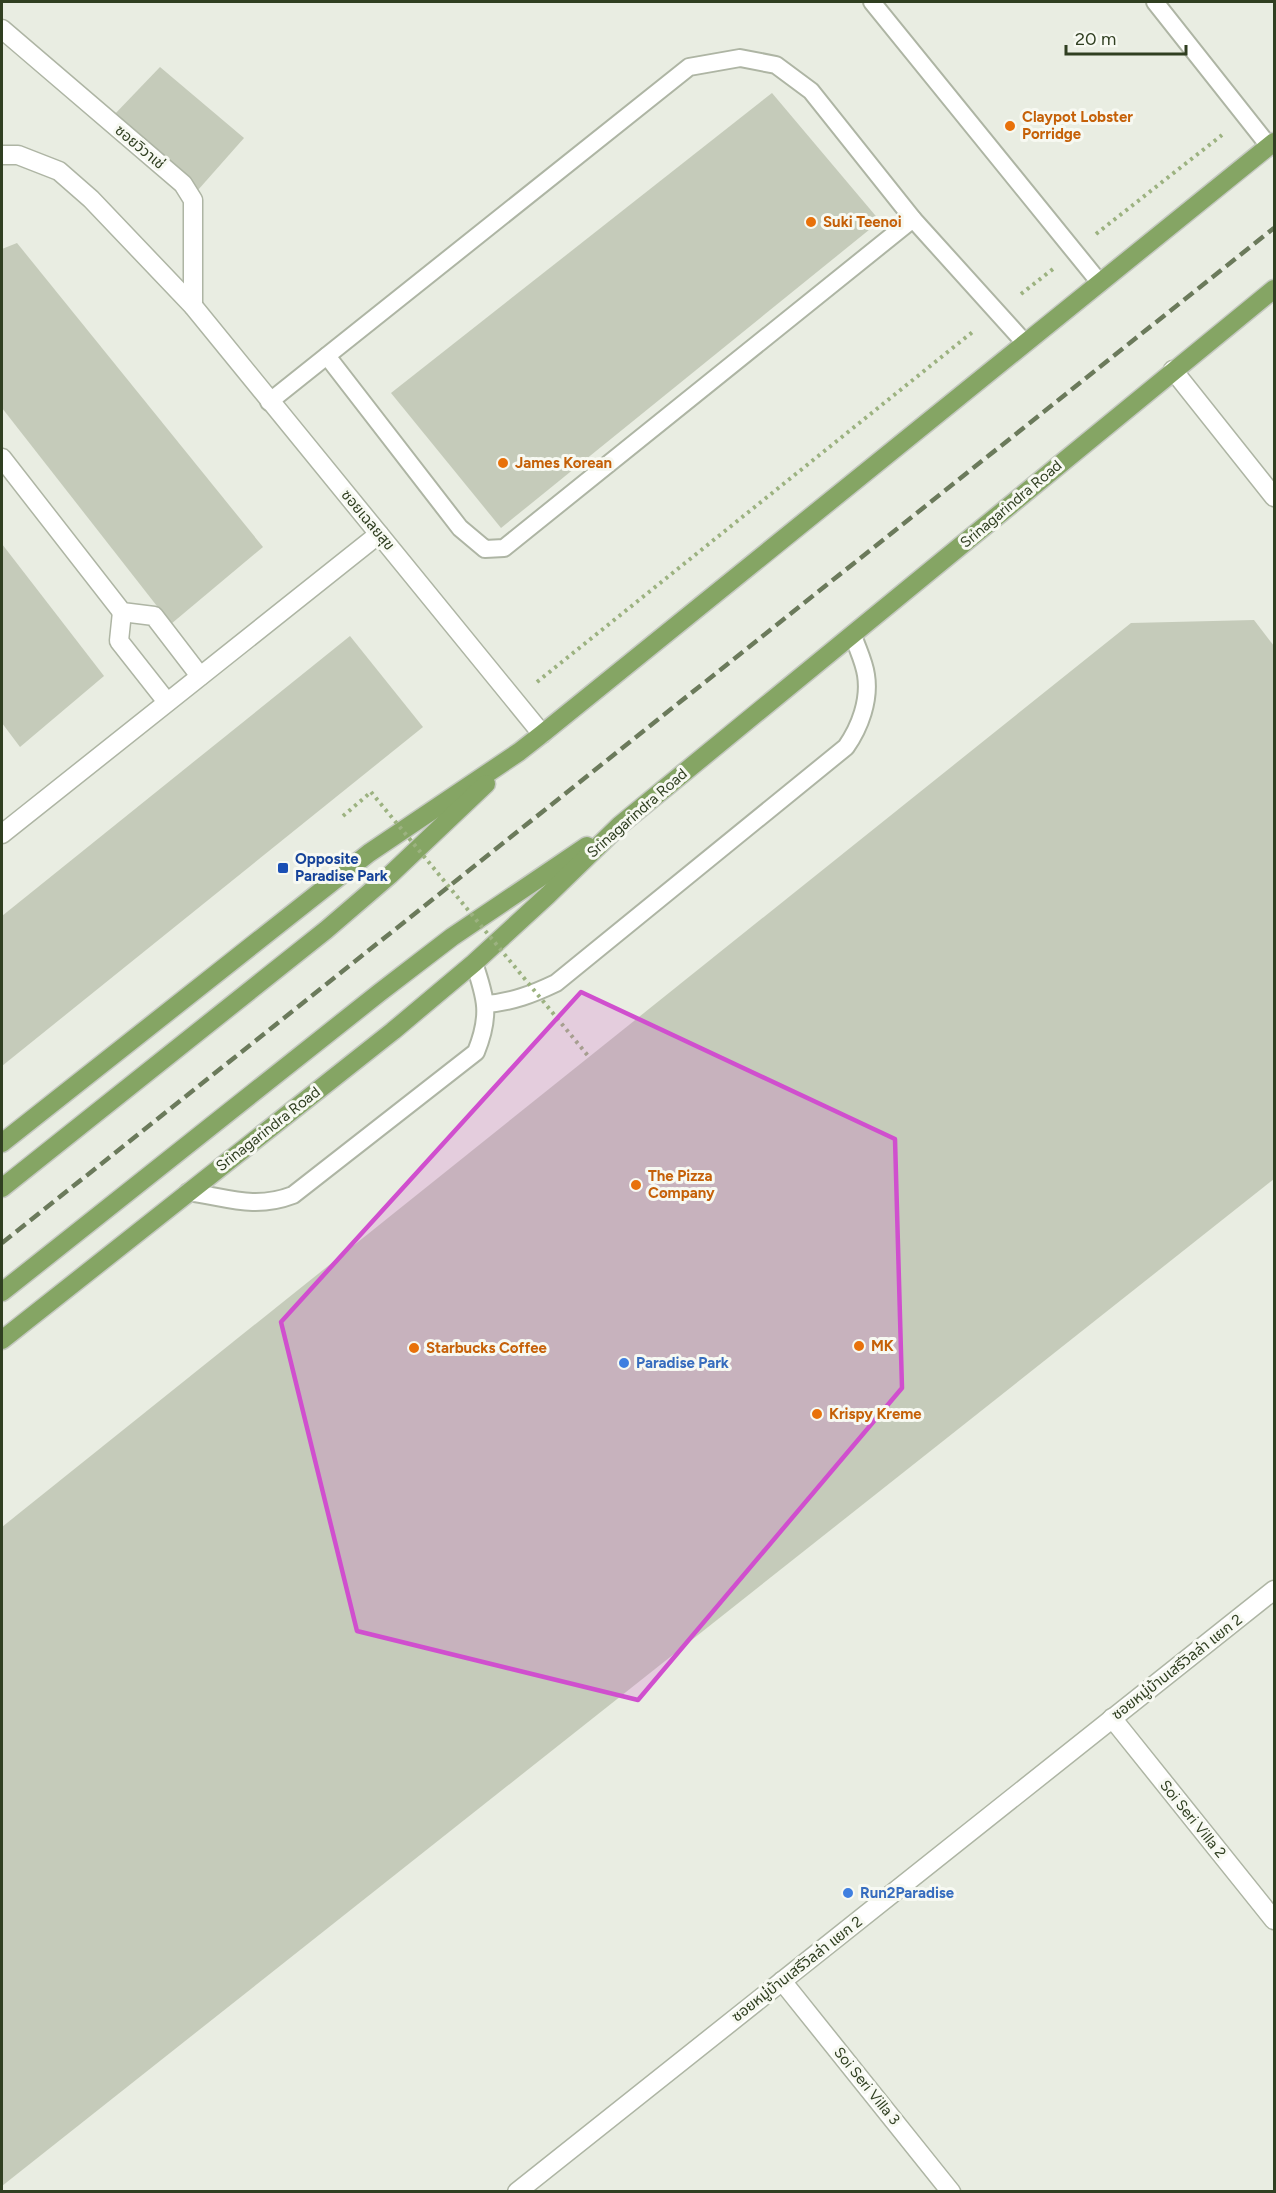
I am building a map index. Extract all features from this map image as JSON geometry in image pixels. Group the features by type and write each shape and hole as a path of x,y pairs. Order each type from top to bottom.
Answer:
{"main road":[{"path":"2,1143 369,853 542,734 1272,144"},
{"name":"Srinagarindra Road","path":"2,1340 384,1038 474,963 620,825 1275,288"},
{"path":"2,1188 326,930 390,875 519,752"},
{"path":"2,1292 452,937 528,884 620,825"}],"street":[{"name":"ซอยวิวาเช่","path":"2,29 183,184 193,200 193,306"},
{"name":"ซอยเฉลยสุข","path":"2,155 18,154 59,171 91,199 193,306 542,734"},
{"path":"1173,370 1275,497"},
{"path":"2,458 122,612 119,641 167,702"},
{"path":"2,834 380,534"},
{"path":"122,612 154,616 200,676"},
{"name":"ซอยหมู่บ้านเสรีวิลล่า แยก 2","path":"517,2192 1275,1590"},
{"name":"Soi Seri Villa 2","path":"1112,1718 1275,1920"},
{"name":"Soi Seri Villa 3","path":"782,1981 951,2192"}],"lane":[{"path":"872,2 1100,283"},
{"path":"1155,2 1245,117 1272,144"},
{"path":"269,402 689,67 740,58 776,65 811,91 913,219 1025,343"},
{"path":"327,356 460,528 484,549 504,548 913,219"},
{"path":"486,1004 497,1004 523,997 556,983 846,747 859,725 867,683 865,667 852,635"},
{"path":"188,1192 250,1203 279,1201 293,1195 476,1052 483,1031 486,1004 474,963"}],"path":[{"path":"515,700 1245,117"},
{"path":"343,816 371,792 589,1057"}],"highlighted area":[{"path":"581,992 895,1139 902,1388 638,1700 357,1631 281,1322"}],"building":[{"path":"160,67 244,138 198,190 113,116"},
{"path":"772,93 880,221 501,528 391,393"},
{"path":"17,243 263,547 171,624 2,408 2,249"},
{"path":"2,544 104,676 20,747 2,723"},
{"name":"Paradise Park","path":"1254,620 1274,646 1274,1179 2,2186 2,1527 1131,623"},
{"path":"350,636 423,727 2,1066 2,916"}],"railway":[{"path":"2,1243 1274,228"}],"place":[{"name":"Claypot Lobster Porridge","path":"1010,126"},
{"name":"Suki Teenoi","path":"811,222"},
{"name":"James Korean","path":"503,463"},
{"name":"Opposite Paradise Park","path":"283,868"},
{"name":"The Pizza Company","path":"636,1185"},
{"name":"MK","path":"859,1346"},
{"name":"Starbucks Coffee","path":"414,1348"},
{"name":"Paradise Park","path":"624,1363"},
{"name":"Krispy Kreme","path":"817,1414"},
{"name":"Run2Paradise","path":"848,1893"}]}
